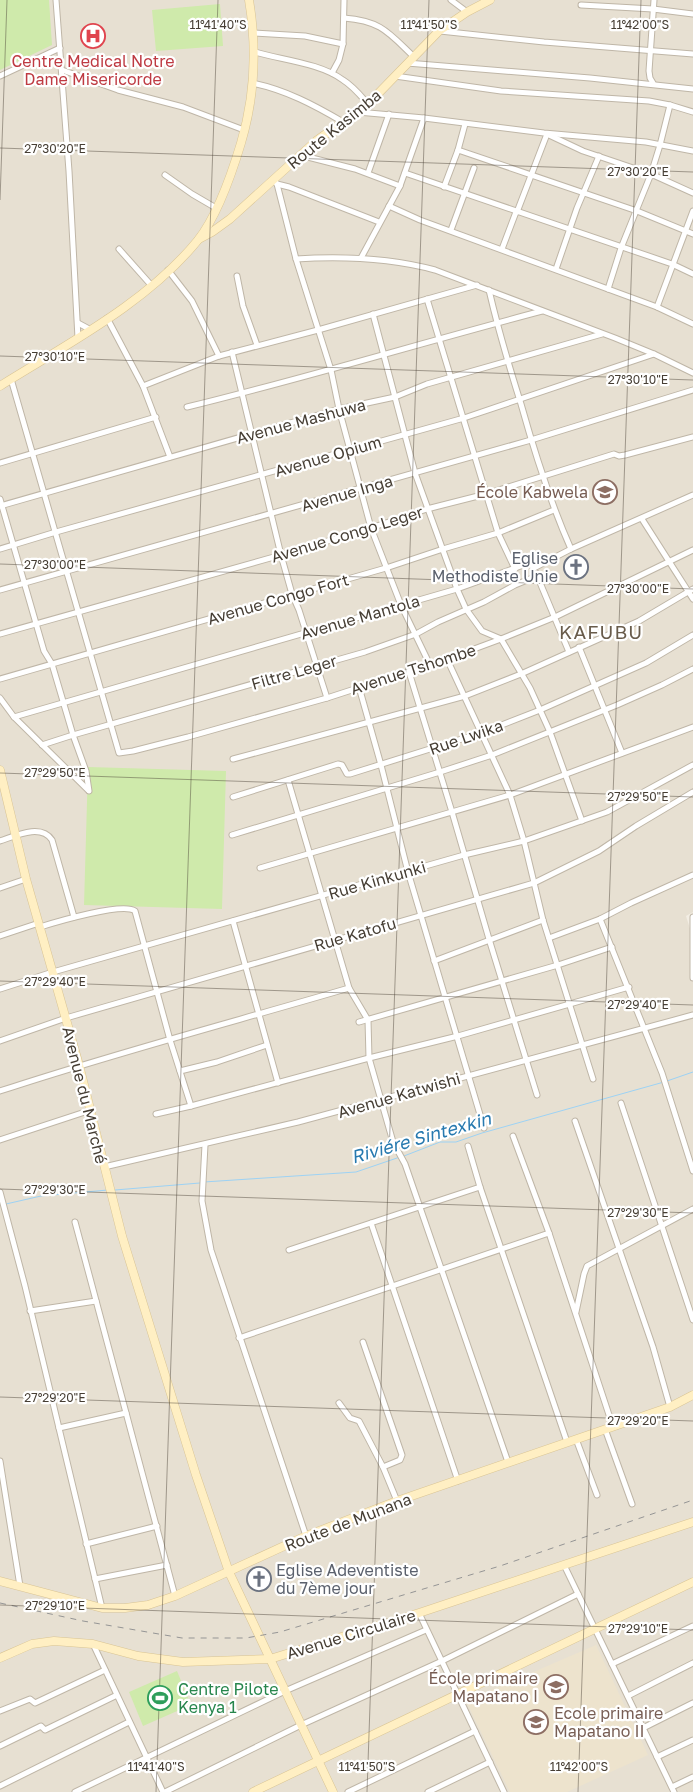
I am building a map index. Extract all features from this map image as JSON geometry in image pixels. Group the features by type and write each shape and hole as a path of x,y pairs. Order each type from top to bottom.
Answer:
{"street":[{"path":"56,0 78,338"},
{"path":"0,386 91,330 135,299 199,239 216,208 234,165 250,107 255,52 249,0"},
{"path":"332,73 339,60 343,44 344,0"},
{"path":"451,0 467,12"},
{"name":"Route Kasimba","path":"199,239 230,219 275,182 316,141 368,104 439,30 490,0"},
{"path":"654,0 649,51 650,78 654,83"},
{"path":"581,5 653,9 693,14"},
{"path":"344,18 370,22 380,26 389,32 413,56"},
{"path":"439,30 693,54"},
{"path":"253,33 305,36 343,44"},
{"path":"0,76 60,48"},
{"path":"255,52 332,73 344,80 368,104"},
{"path":"407,63 654,83 693,89"},
{"path":"62,70 118,90 183,107 244,130"},
{"path":"394,76 502,91 649,101 693,112"},
{"path":"252,83 273,87 293,95 343,122"},
{"path":"608,289 621,248 651,174 670,105"},
{"path":"357,112 424,118 546,134 646,142 693,151"},
{"path":"368,173 388,114"},
{"path":"361,258 400,186 424,118"},
{"path":"444,186 458,150 465,124"},
{"path":"546,134 599,156 651,174 693,193"},
{"path":"502,249 532,175 546,134"},
{"path":"458,150 637,210 693,234"},
{"path":"300,155 368,173 400,186"},
{"path":"556,269 576,208 599,156"},
{"path":"451,230 463,193 474,168"},
{"path":"405,173 672,264 693,274"},
{"path":"165,175 216,208"},
{"path":"275,182 379,222"},
{"path":"275,182 296,259 331,370 339,409 371,528 401,605 430,665"},
{"path":"389,206 657,307 693,324"},
{"path":"657,307 693,211"},
{"path":"119,249 151,286"},
{"path":"296,259 361,258 417,265 477,285 654,354 692,372 693,365"},
{"path":"168,270 192,301 220,356"},
{"path":"237,276 243,306 257,345"},
{"path":"143,386 232,352 477,285"},
{"path":"489,290 531,440 554,510 571,549"},
{"path":"427,299 498,533 515,568"},
{"path":"187,407 331,370 439,338 543,311"},
{"path":"373,314 415,473 457,589 466,609 482,632 502,639 530,688 550,732 582,821"},
{"path":"107,318 143,386 170,457"},
{"path":"78,323 91,330"},
{"name":"Avenue Mashuwa","path":"1,505 339,409 395,397 452,377 602,334"},
{"path":"232,352 281,555 327,698"},
{"name":"Avenue Opium","path":"0,549 464,418 654,354"},
{"path":"11,379 112,725"},
{"name":"Avenue Inga","path":"0,590 272,515 531,440 693,390"},
{"path":"0,462 156,417"},
{"name":"Avenue Congo Leger","path":"0,634 281,555 427,509 486,494 614,454 619,456 625,455 693,437"},
{"name":"Avenue Mantola","path":"14,717 457,589 530,563 534,568 571,549 693,495"},
{"path":"0,499 15,545 44,650 52,664 73,735 86,770 89,790 14,717 0,698"},
{"name":"Avenue Congo Fort","path":"0,679 386,568 498,533 554,510"},
{"path":"642,519 669,563 691,590 693,598"},
{"name":"Avenue Tshombe","path":"112,725 120,753 133,752 327,698 430,665 502,639 555,617 693,550"},
{"path":"534,568 569,652"},
{"name":"Filtre Leger","path":"42,745 317,666 416,634 537,576"},
{"path":"233,760 465,696 521,674 639,620 691,590"},
{"name":"Rue Lwika","path":"233,797 338,764 342,765 347,774 481,733 540,710 646,663 693,635"},
{"path":"580,647 622,753"},
{"path":"447,659 510,795 524,841 543,920 593,1079"},
{"path":"232,835 492,755 604,710 662,685 693,669"},
{"path":"409,672 537,1095"},
{"path":"359,687 420,916 458,1036 484,1128"},
{"path":"260,868 510,795 693,727"},
{"name":"Rue Kinkunki","path":"0,990 53,972 143,946 464,855 524,841 582,821 625,803 693,766"},
{"name":"Avenue du Marché","path":"0,770 3,796 16,836 26,879 79,1065 122,1236 196,1475 229,1572 270,1659"},
{"path":"288,780 349,988 368,1020 369,1058 393,1142 405,1164 508,1462"},
{"name":"Rue Katofu","path":"0,1041 66,1018 534,883 599,851 636,826 693,792"},
{"path":"0,841 38,831 50,836 74,917"},
{"path":"549,938 600,919 631,903 693,876"},
{"path":"0,888 26,879"},
{"path":"0,936 91,913 132,908 136,915 170,1040 191,1106"},
{"path":"693,917 693,978"},
{"path":"600,919 629,987 662,1073 693,1171"},
{"path":"434,961 543,920"},
{"path":"233,922 278,1083"},
{"path":"359,1022 558,966 612,947"},
{"path":"156,1114 458,1036 629,987"},
{"path":"0,1091 79,1065 349,988"},
{"name":"Avenue Katwishi","path":"104,1167 205,1145 381,1100 582,1044 692,1017"},
{"path":"180,1071 217,1062 268,1045"},
{"path":"621,1103 693,1320"},
{"path":"0,1140 91,1110"},
{"path":"575,1120 653,1347 670,1407"},
{"path":"513,1136 576,1312 613,1426"},
{"path":"205,1145 202,1190 205,1224 211,1250 306,1536"},
{"path":"468,1146 480,1187 567,1442"},
{"path":"289,1250 480,1187"},
{"path":"0,1192 102,1608"},
{"path":"576,1312 585,1268 693,1209"},
{"path":"75,1222 175,1596"},
{"path":"371,1223 458,1481"},
{"path":"239,1338 548,1232"},
{"path":"30,1311 96,1302"},
{"path":"363,1342 402,1455 400,1460 383,1467"},
{"name":"Route de Munana","path":"0,1581 102,1608 148,1605 175,1596 306,1536 397,1501 670,1407 693,1396"},
{"path":"339,1403 350,1418 359,1421 383,1467 397,1501"},
{"path":"59,1428 126,1413"},
{"path":"605,1429 632,1504"},
{"path":"576,1439 597,1495"},
{"path":"0,1461 20,1586"},
{"name":"Avenue Circulaire","path":"0,1658 32,1644 46,1641 64,1641 92,1644 138,1656 183,1662 270,1659 419,1614 693,1522"},
{"path":"86,1544 157,1526"},
{"path":"95,1579 167,1565"},
{"path":"564,1565 673,1790 693,1777"},
{"path":"253,1792 693,1582"},
{"path":"92,1644 164,1792 301,1725 442,1661 578,1594"},
{"path":"419,1614 504,1792"},
{"path":"612,1664 693,1626"},
{"path":"75,1792 284,1691 426,1630"},
{"path":"270,1659 333,1792"},
{"path":"628,1696 693,1663"},
{"path":"0,1711 30,1699 35,1703 105,1670"},
{"path":"0,1746 41,1726 45,1730 115,1696"},
{"path":"643,1728 693,1703"},
{"path":"0,1786 129,1722"},
{"path":"348,1792 475,1731"},
{"path":"657,1756 693,1740"},
{"path":"428,1792 490,1762"}],"shaded area":[{"path":"0,0 693,0 693,912 686,916 693,938 693,1792 0,1792"},
{"path":"596,1645 648,1755 567,1792 510,1792 466,1701"}],"green space":[{"path":"0,0 49,0 52,45 0,70"},
{"path":"220,4 223,46 156,51 152,10"},
{"path":"88,767 226,771 222,909 84,905"},
{"name":"Centre Pilote Kenya 1","path":"177,1671 191,1705 143,1726 129,1692"}],"waterway":[{"name":"Riviére Sintexkin","path":"667,1081 693,1072"},
{"name":"Riviére Sintexkin","path":"404,1156 440,1142 456,1142 664,1082"},
{"name":"Riviére Sintexkin","path":"204,1182 356,1172 400,1157"},
{"name":"Riviére Sintexkin","path":"115,1190 200,1183"},
{"name":"Riviére Sintexkin","path":"6,1204 41,1196 108,1190"}],"railway":[{"path":"0,1603 83,1621 182,1638 246,1638 280,1632 500,1566 693,1500"}],"place":[{"name":"Centre Medical Notre Dame Misericorde","path":"93,36"},
{"name":"École Kabwela","path":"605,492"},
{"name":"Eglise Methodiste Unie","path":"576,567"},
{"name":"Eglise Adeventiste du 7ème jour","path":"259,1579"},
{"name":"École primaire Mapatano I","path":"556,1687"},
{"name":"Centre Pilote Kenya 1","path":"160,1698"},
{"name":"Ecole primaire Mapatano II","path":"536,1722"}],"district":[{"name":"KAFUBU","path":"601,632"}]}
